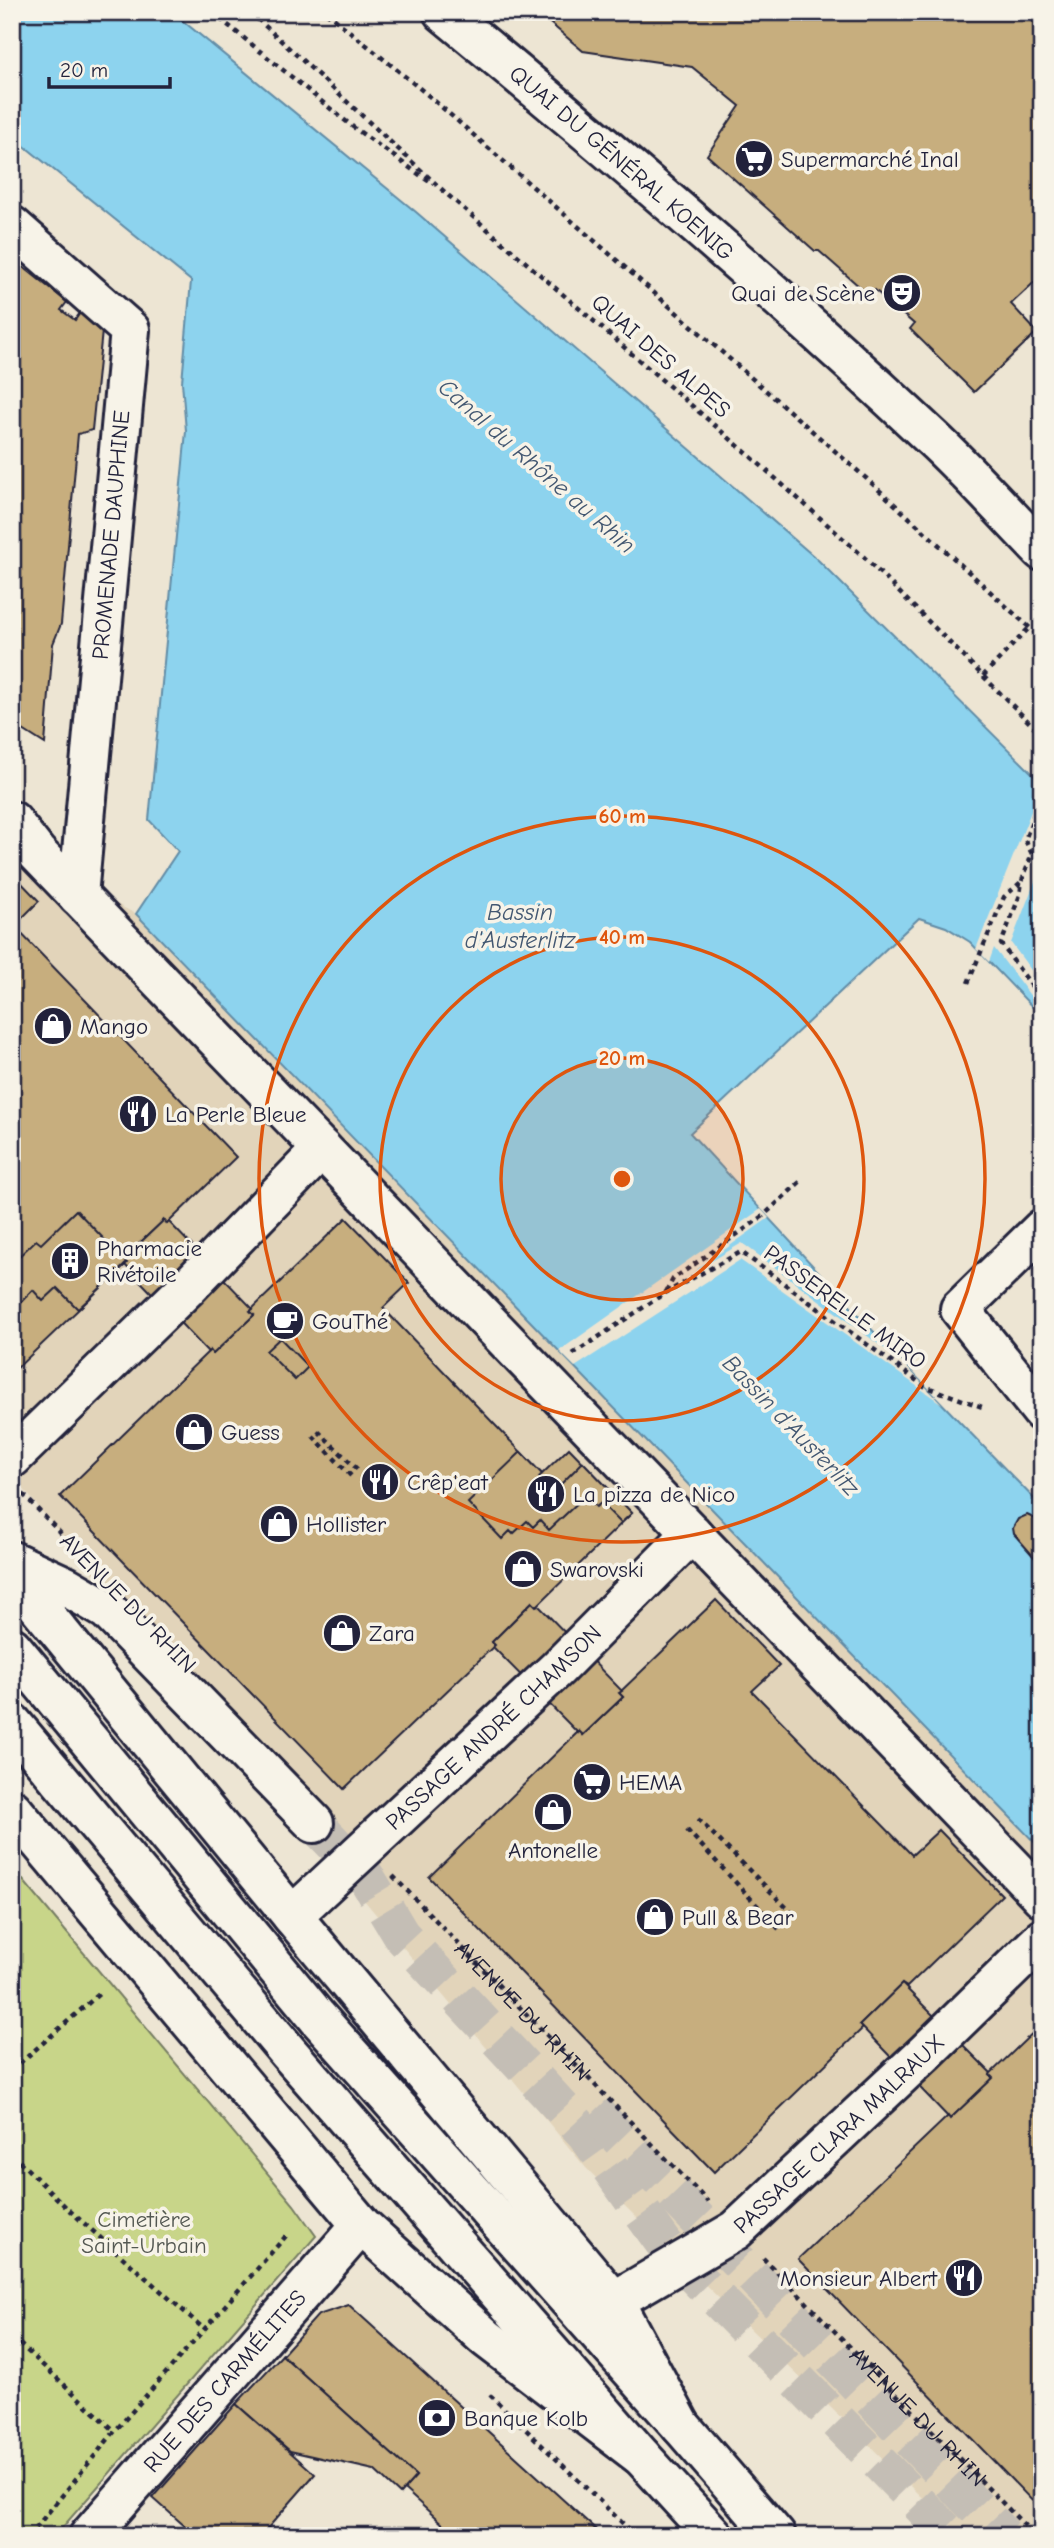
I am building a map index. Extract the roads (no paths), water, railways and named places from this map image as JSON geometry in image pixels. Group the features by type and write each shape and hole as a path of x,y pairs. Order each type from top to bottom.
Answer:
{"main road":[{"name":"QUAI DU GÉNÉRAL KOENIG","path":"443,12 796,314 933,439 1042,551"},
{"name":"PROMENADE DAUPHINE","path":"12,226 130,330 78,897"},
{"path":"12,821 37,853 78,897 1042,1897"},
{"path":"17,1476 188,1287 322,1149"},
{"path":"1039,1238 949,1298 1042,1412"},
{"name":"PASSAGE ANDRÉ CHAMSON","path":"292,1916 557,1669 692,1533"},
{"path":"12,1561 66,1586 107,1610 314,1823"},
{"path":"12,1574 292,1916 614,2301 681,2426"},
{"path":"12,1647 317,2017 776,2536"},
{"path":"12,1723 288,2052 642,2458 714,2536"},
{"path":"12,1809 360,2225 486,2338 642,2458"},
{"name":"PASSAGE CLARA MALRAUX","path":"614,2301 736,2230 926,2052 1042,1938"},
{"name":"RUE DES CARMÉLITES","path":"101,2531 360,2225"}],"water":[{"name":"Bassin d'Austerlitz","path":"12,12 172,12 416,212 818,560 1042,783 1042,1017 970,942 946,927 919,918 690,1133 900,1360 1042,1507 1042,1850 136,914 178,851 149,820 186,431 182,382 191,281 12,136"}],"tunnel":[{"path":"314,1823 366,1877 401,1935 585,2133 668,2249 951,2536"},
{"path":"594,2112 1004,2536"}],"place":[{"name":"Supermarché Inal","path":"754,159"},
{"name":"Quai de Scène","path":"902,293"},
{"name":"Mango","path":"53,1026"},
{"name":"La Perle Bleue","path":"138,1114"},
{"name":"Pharmacie Rivétoile","path":"70,1261"},
{"name":"GouThé","path":"285,1321"},
{"name":"Guess","path":"194,1432"},
{"name":"Crêp'eat","path":"380,1482"},
{"name":"La pizza de Nico","path":"546,1494"},
{"name":"Hollister","path":"279,1524"},
{"name":"Swarovski","path":"523,1569"},
{"name":"Zara","path":"342,1633"},
{"name":"HEMA","path":"592,1782"},
{"name":"Antonelle","path":"553,1812"},
{"name":"Pull & Bear","path":"655,1917"},
{"name":"Monsieur Albert","path":"964,2278"},
{"name":"Banque Kolb","path":"437,2418"}],"water label":[{"name":"Canal du Rhône au Rhin","path":"537,466"}],"park label":[{"name":"Cimetière Saint-Urbain","path":"144,2232"}]}
